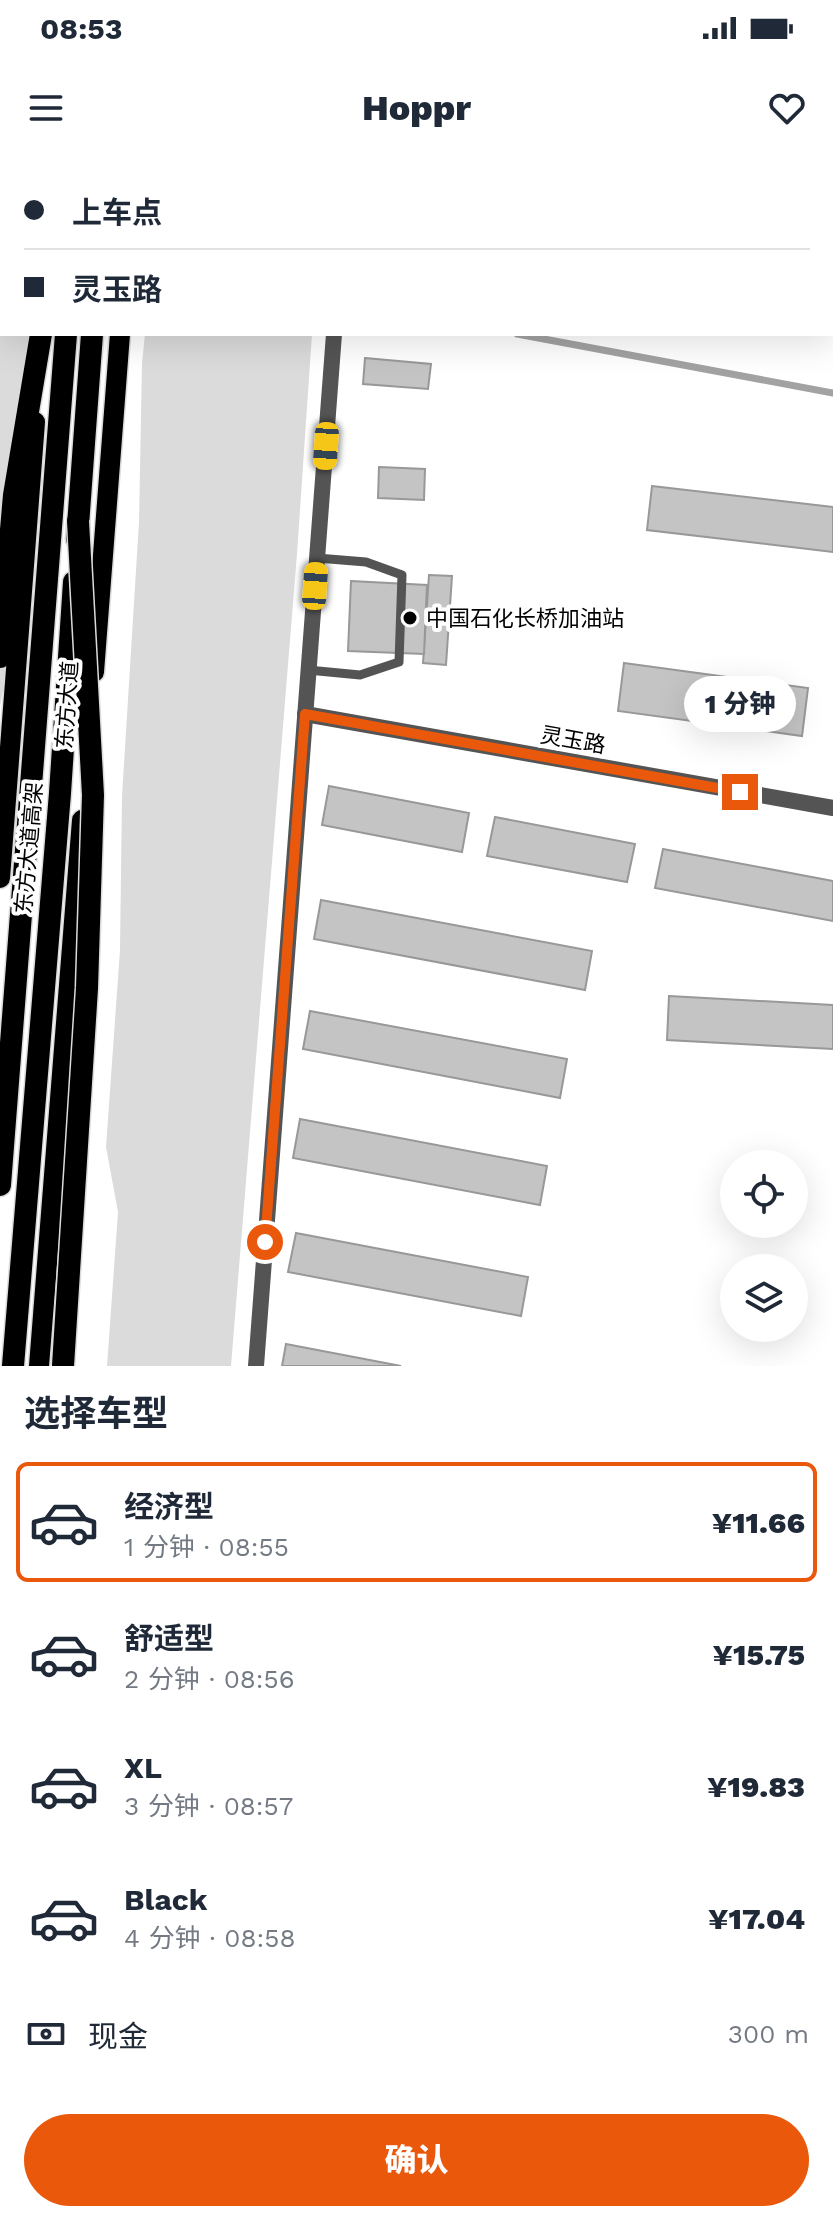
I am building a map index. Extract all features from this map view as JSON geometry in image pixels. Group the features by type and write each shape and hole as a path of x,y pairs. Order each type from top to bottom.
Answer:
{"highway":[{"path":"0,657 14,495 41,336"},
{"name":"东方大道高架","path":"0,1185 66,336"},
{"name":"东方大道高架","path":"13,1366 59,809 92,336"},
{"path":"63,1366 87,988 93,795 78,521"}],"main road":[{"path":"0,878 41,336"},
{"name":"东方大道","path":"39,1366 120,336"}],"street":[{"path":"256,1366 334,336"},
{"name":"灵玉路","path":"305,714 833,808"}],"lane":[{"path":"308,670 360,675 399,662 402,575 366,562 317,558"}],"shaded area":[{"path":"0,336 41,336 20,607 0,706"},
{"path":"145,336 312,336 231,1366 107,1366 118,1212 106,1147 120,950 122,796 139,522"}],"building":[{"path":"365,358 431,364 428,389 363,384"},
{"path":"379,467 425,469 424,500 378,498"},
{"path":"652,486 833,507 833,552 647,530"},
{"path":"429,575 452,576 446,665 423,663"},
{"path":"351,581 427,585 424,654 348,651"},
{"path":"624,663 808,688 802,736 618,711"},
{"path":"329,786 469,813 462,852 322,825"},
{"path":"495,817 635,844 627,882 487,856"},
{"path":"663,849 833,881 833,921 655,888"},
{"path":"321,900 592,951 585,990 314,939"},
{"path":"669,996 833,1005 833,1049 667,1040"},
{"path":"310,1011 567,1059 560,1098 303,1049"},
{"path":"300,1119 547,1166 540,1205 293,1158"},
{"path":"296,1233 528,1277 521,1316 288,1272"},
{"path":"286,1344 401,1366 282,1366"}],"waterway":[{"path":"528,336 833,393"}],"place":[{"name":"中国石化长桥加油站","path":"410,618"}],"route":[{"path":"265,1242 305,714 740,792"}]}
